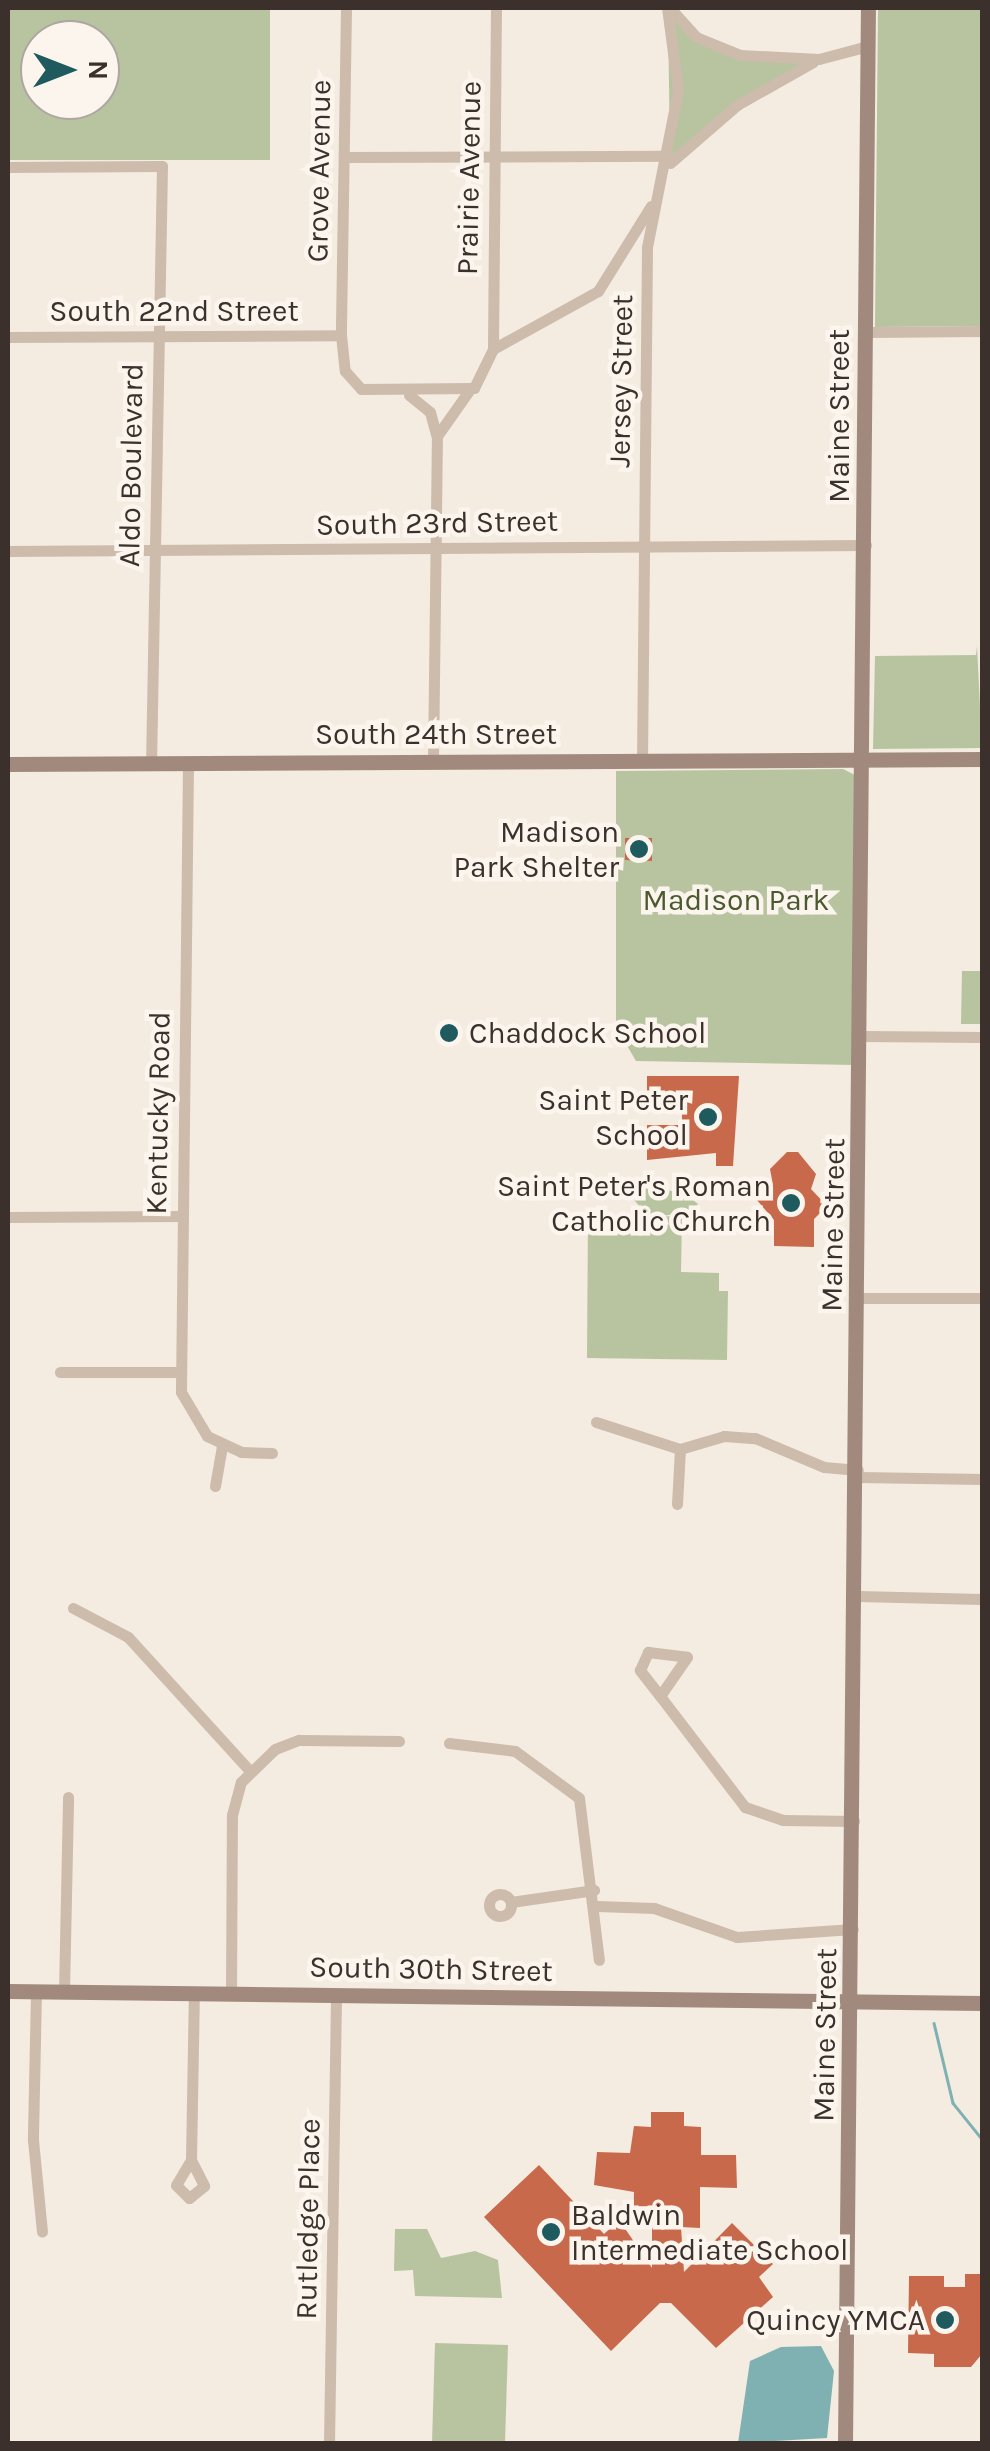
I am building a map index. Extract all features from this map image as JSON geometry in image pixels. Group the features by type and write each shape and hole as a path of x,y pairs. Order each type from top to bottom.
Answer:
{"street":[{"name":"Grove Avenue","path":"346,8 343,364 355,385 405,394"},
{"name":"Prairie Avenue","path":"492,349 496,8"},
{"path":"668,8 696,36 724,50 818,59"},
{"name":"Jersey Street","path":"642,760 651,206 668,161 678,74 668,8"},
{"name":"Maine Street","path":"845,2444 854,2000 868,8"},
{"path":"344,157 668,161 736,106 818,59 868,46"},
{"name":"Aldo Boulevard","path":"8,167 162,166 152,764"},
{"path":"436,436 446,412 469,391 492,349 598,291 651,206"},
{"path":"867,332 982,331"},
{"name":"South 22nd Street","path":"8,337 341,336"},
{"path":"405,394 469,391"},
{"path":"405,394 424,405 436,436 434,761"},
{"name":"South 23rd Street","path":"8,550 866,544"},
{"name":"South 24th Street","path":"8,764 982,759"},
{"name":"Kentucky Road","path":"188,764 178,1372 193,1422 222,1446"},
{"path":"862,1036 982,1037"},
{"path":"8,1217 182,1216"},
{"path":"860,1298 982,1298"},
{"path":"60,1372 178,1372"},
{"path":"596,1422 680,1449 713,1438 755,1438 824,1467 858,1474 982,1479"},
{"path":"215,1486 222,1446 272,1453"},
{"path":"676,1504 680,1449"},
{"path":"857,1596 982,1599"},
{"path":"74,1608 128,1637 249,1770"},
{"path":"660,1696 686,1666 684,1653 640,1658 660,1696 745,1807 784,1820 854,1821"},
{"path":"231,1994 232,1815 249,1770 298,1740 398,1740"},
{"path":"449,1742 515,1752 570,1786 588,1826 599,1960"},
{"path":"64,1992 68,1798"},
{"path":"511,1902 594,1890"},
{"path":"596,1906 642,1906 736,1937 853,1929"},
{"name":"South 30th Street","path":"8,1991 982,2004"},
{"path":"36,1992 33,2140 42,2232"},
{"path":"192,2160 194,1993"},
{"name":"Rutledge Place","path":"329,2444 336,1995"}],"green space":[{"path":"8,8 270,8 270,160 8,160"},
{"path":"668,8 712,47 814,60 752,94 670,161"},
{"path":"878,8 982,8 982,326 875,327"},
{"path":"977,646 982,748 873,749 875,656 976,655"},
{"name":"Madison Park","path":"843,769 855,775 855,1065 636,1061 616,1027 616,771"},
{"path":"962,971 982,971 982,1024 961,1024"},
{"path":"641,1186 684,1193 698,1204 691,1212 661,1216 682,1217 681,1272 719,1273 719,1291 728,1291 727,1360 587,1358 588,1215 648,1216 634,1200"},
{"path":"395,2229 427,2229 441,2258 475,2251 498,2260 502,2298 415,2296 413,2270 394,2271"},
{"path":"435,2343 508,2345 505,2443 432,2443"}],"water":[{"path":"821,2346 834,2371 827,2438 738,2443 750,2361 781,2347"}],"building":[{"name":"Madison Park Shelter","path":"625,838 652,838 652,861 625,860"},
{"name":"Saint Peter School","path":"647,1076 739,1076 733,1166 716,1166 716,1153 647,1160 647,1125 682,1125 682,1108 647,1108"},
{"name":"Saint Peter's Roman Catholic Church","path":"787,1152 798,1152 816,1174 811,1189 827,1206 814,1219 814,1247 774,1246 774,1220 756,1199 773,1185 770,1169"},
{"name":"Baldwin Intermediate School","path":"651,2112 684,2112 684,2126 701,2127 701,2155 736,2155 737,2188 700,2187 700,2228 681,2227 684,2272 732,2223 773,2264 759,2277 773,2297 716,2348 671,2303 660,2303 611,2351 484,2217 539,2165 604,2234 614,2225 626,2230 652,2268 652,2224 633,2227 634,2192 594,2185 597,2152 630,2153 634,2126 651,2127"},
{"name":"Quincy YMCA","path":"965,2274 982,2274 982,2354 971,2367 934,2367 934,2354 908,2353 909,2276 944,2276 944,2287 965,2287"}],"waterway":[{"path":"934,2023 953,2103 982,2139"}],"place":[{"name":"Madison Park Shelter","path":"639,849"},
{"name":"Chaddock School","path":"449,1033"},
{"name":"Saint Peter School","path":"708,1117"},
{"name":"Saint Peter's Roman Catholic Church","path":"791,1203"},
{"name":"Baldwin Intermediate School","path":"551,2232"},
{"name":"Quincy YMCA","path":"945,2320"}]}
